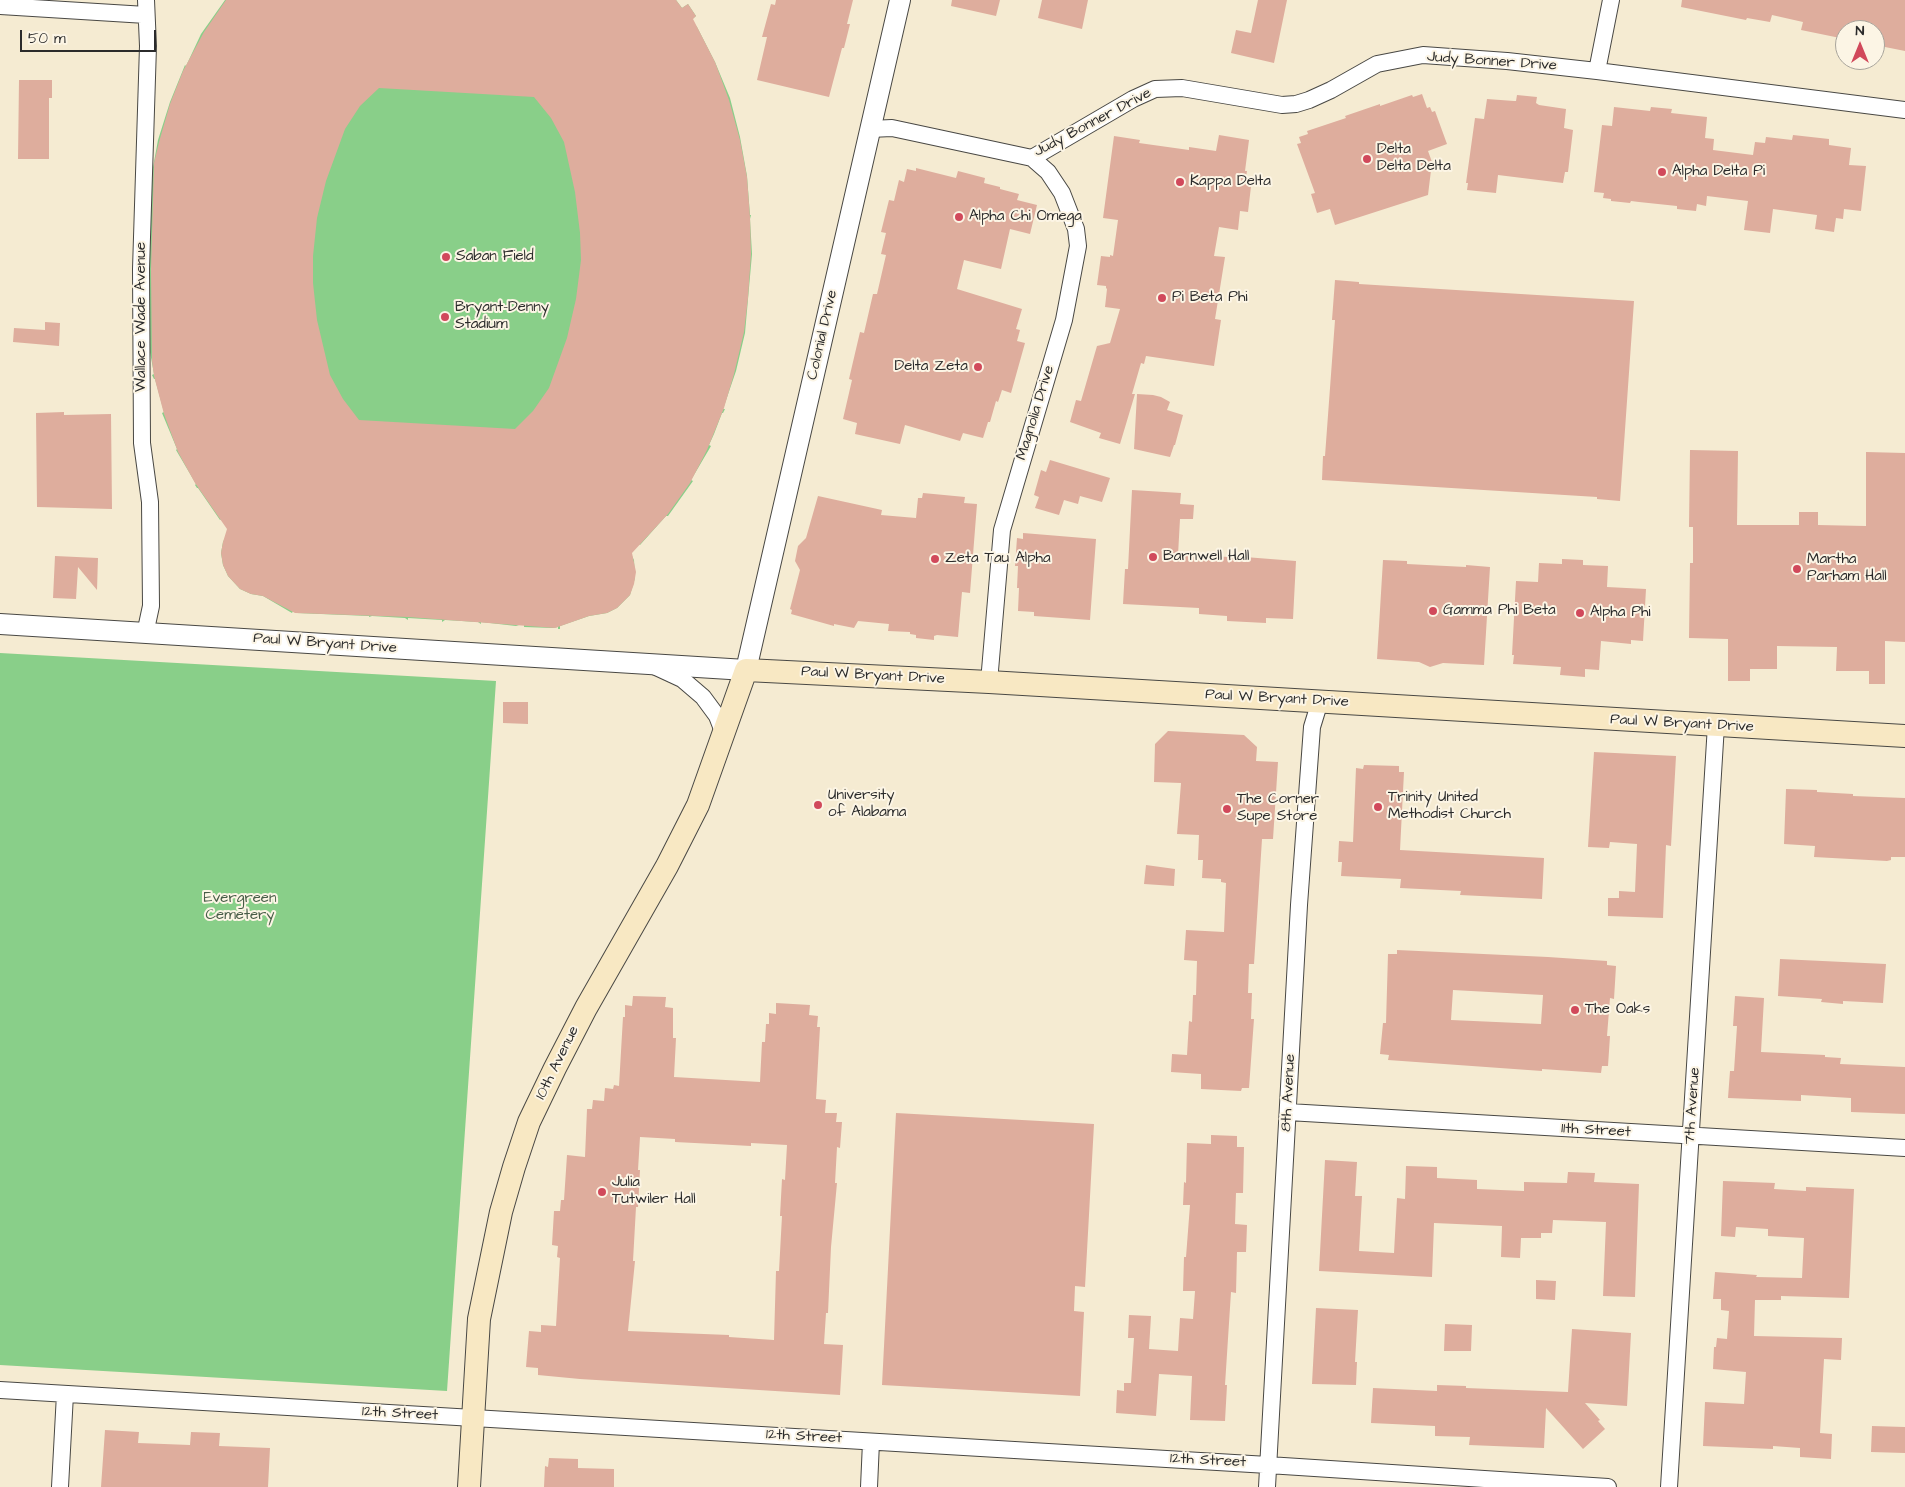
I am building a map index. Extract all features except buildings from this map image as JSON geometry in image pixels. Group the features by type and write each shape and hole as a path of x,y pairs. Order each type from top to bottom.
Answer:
{"main road":[{"name":"Paul W Bryant Drive","path":"746,670 989,682 1905,736"},
{"name":"10th Avenue","path":"469,1487 479,1319 501,1212 528,1126 586,1008 663,873 698,805 746,670"}],"street":[{"name":"Colonial Drive","path":"746,670 900,0"},
{"path":"1597,71 1611,0"},
{"path":"0,6 146,8"},
{"name":"Wallace Wade Avenue","path":"145,634 151,606 150,502 142,443 140,269 148,46 146,8"},
{"name":"Judy Bonner Drive","path":"870,129 892,128 1032,158 1133,99 1155,89 1182,88 1282,104 1296,104 1309,100 1377,64 1423,55 1507,61 1597,71 1905,110"},
{"name":"Magnolia Drive","path":"989,682 1002,530 1064,320 1078,246 1076,229 1062,193 1048,172 1032,158"},
{"name":"Paul W Bryant Drive","path":"0,624 746,670"},
{"name":"Paul W Bryant Drive","path":"650,664 682,679 703,697 717,716 724,734"},
{"name":"8th Avenue","path":"1267,1487 1299,915 1312,727 1320,701"},
{"name":"7th Avenue","path":"1669,1487 1716,725"},
{"name":"11th Street","path":"1288,1112 1905,1148"},
{"name":"12th Street","path":"0,1390 1268,1464 1608,1487"},
{"path":"60,1487 65,1394"},
{"path":"870,1487 871,1442"}],"green space":[{"name":"Bryant-Denny Stadium","path":"225,0 676,0 682,8 688,4 696,16 691,20 697,27 715,62 730,98 747,176 752,254 745,333 736,371 723,409 725,409 709,445 711,446 691,480 693,481 668,516 640,545 629,550 634,560 635,578 630,595 617,608 607,613 589,616 560,626 560,629 558,627 524,627 524,625 516,626 481,622 481,624 478,622 445,620 442,622 442,620 408,618 408,620 405,618 297,613 297,611 292,613 263,596 251,594 240,589 228,576 223,565 221,553 223,542 231,526 222,519 220,520 195,485 176,450 162,413 164,412 155,379 152,375 154,374 148,341 143,257 151,178 158,140 170,102 185,65 201,34"},
{"name":"Evergreen Cemetery","path":"0,653 496,681 447,1391 0,1365"}],"place":[{"name":"Delta Delta Delta","path":"1367,159"},
{"name":"Alpha Delta Pi","path":"1662,172"},
{"name":"Kappa Delta","path":"1180,182"},
{"name":"Alpha Chi Omega","path":"959,217"},
{"name":"Saban Field","path":"446,257"},
{"name":"Pi Beta Phi","path":"1162,298"},
{"name":"Bryant-Denny Stadium","path":"445,317"},
{"name":"Delta Zeta","path":"978,367"},
{"name":"Barnwell Hall","path":"1153,557"},
{"name":"Zeta Tau Alpha","path":"935,559"},
{"name":"Martha Parham Hall","path":"1797,569"},
{"name":"Gamma Phi Beta","path":"1433,611"},
{"name":"Alpha Phi","path":"1580,613"},
{"name":"University of Alabama","path":"818,805"},
{"name":"Trinity United Methodist Church","path":"1378,807"},
{"name":"The Corner Supe Store","path":"1227,809"},
{"name":"The Oaks","path":"1575,1010"},
{"name":"Julia Tutwiler Hall","path":"602,1192"}]}
